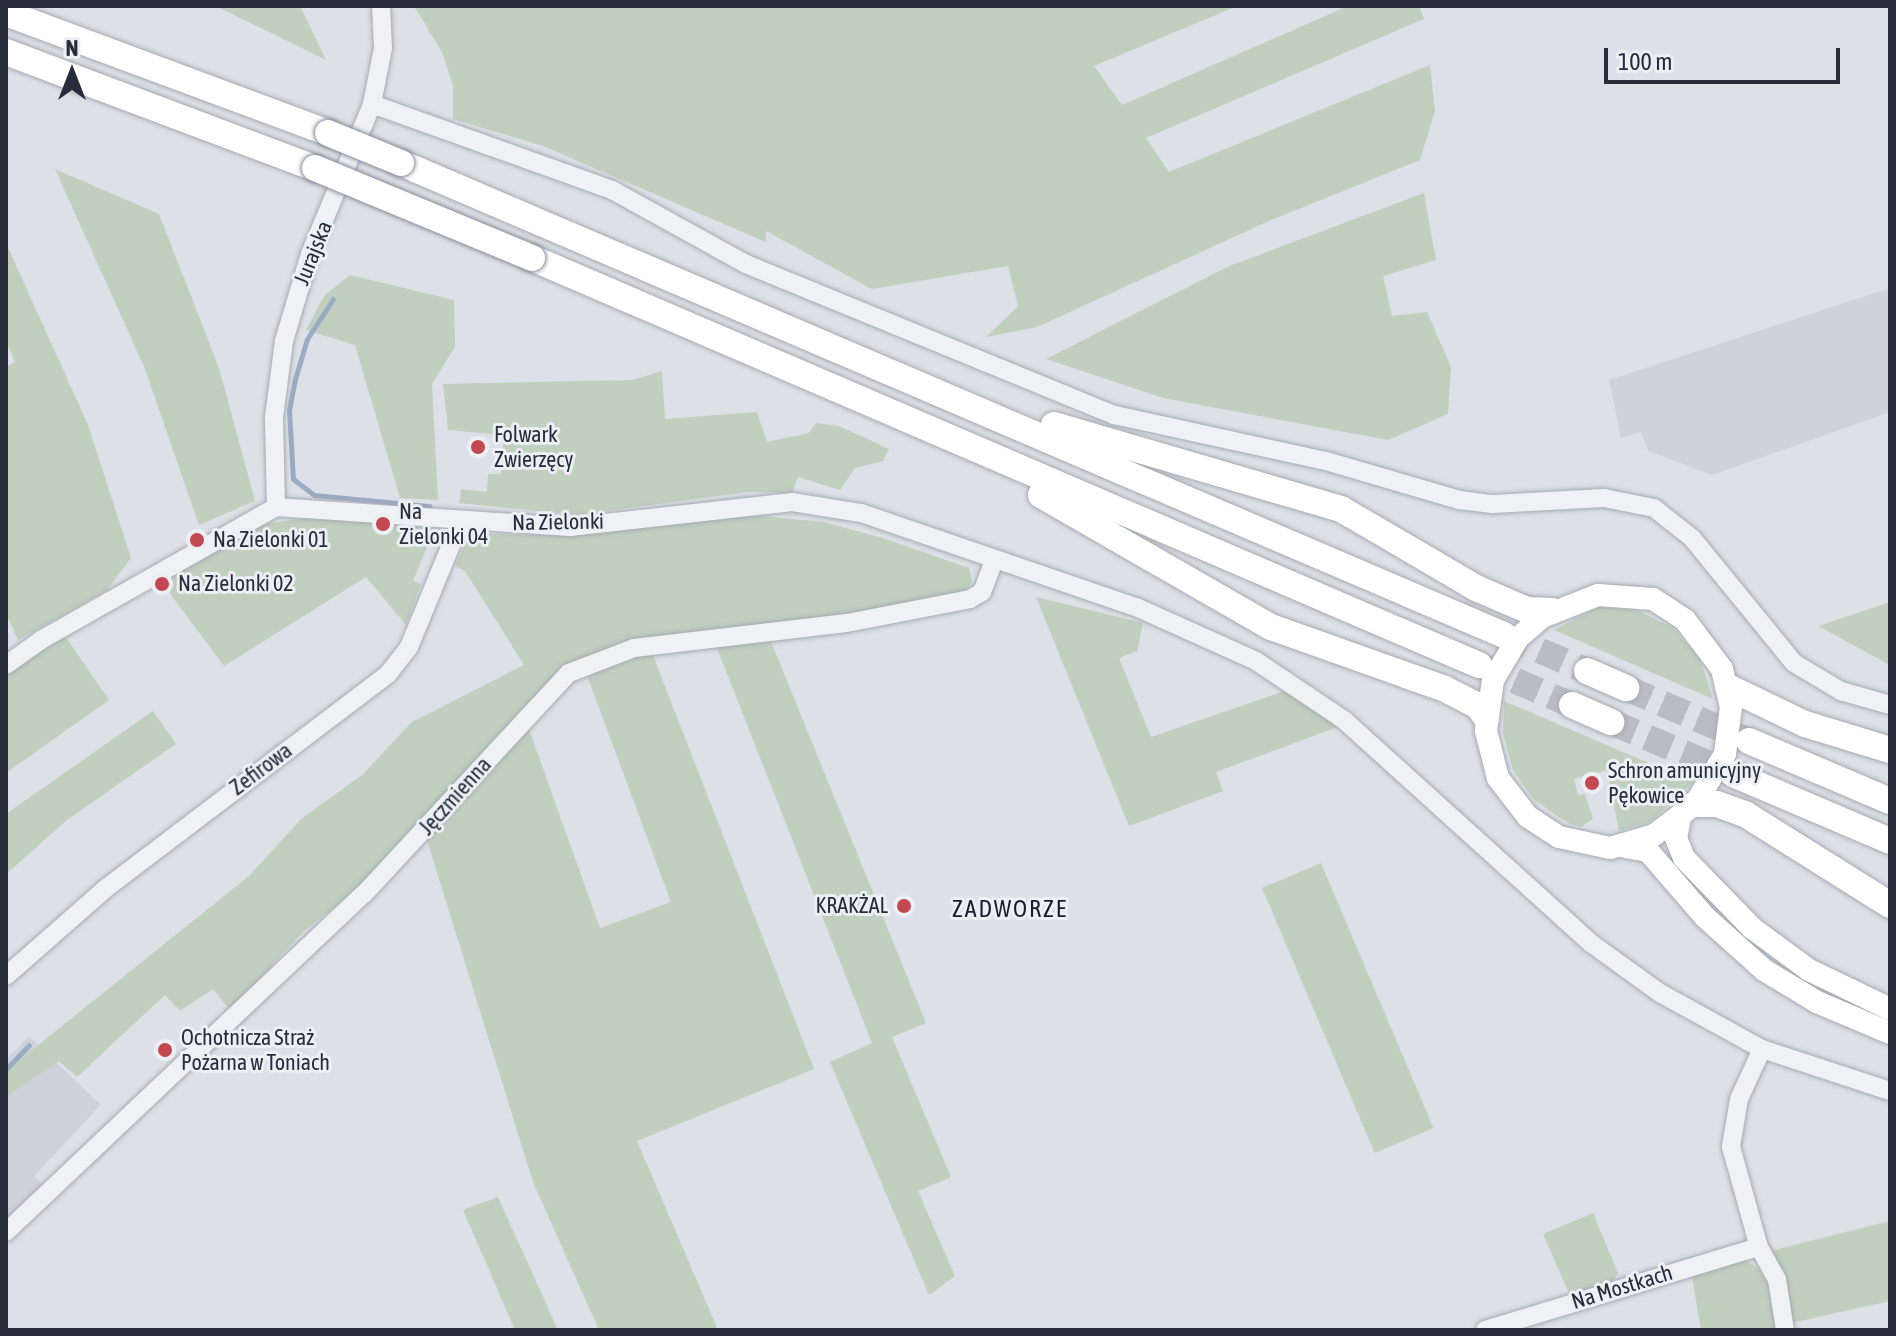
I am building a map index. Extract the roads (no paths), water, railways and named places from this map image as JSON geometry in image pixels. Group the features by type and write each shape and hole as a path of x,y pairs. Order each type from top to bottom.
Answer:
{"highway":[{"path":"6,13 328,133 546,223 1504,635"},
{"path":"6,52 315,168 532,258 1479,665"},
{"path":"938,393 1306,496 1363,519 1476,588 1527,610 1552,611"},
{"path":"965,445 1023,486 1099,525 1242,613 1445,689 1478,706 1486,717"},
{"path":"1587,671 1626,688"},
{"path":"1728,687 1805,724 1890,750"},
{"path":"1572,705 1611,722"},
{"path":"1749,741 1890,801"},
{"path":"1733,774 1890,841"},
{"path":"1688,811 1717,804 1745,814 1890,905"}],"main road":[{"path":"1890,1009 1809,970 1740,917 1684,858 1676,838 1688,811 1725,754 1728,687 1715,656 1697,631 1653,599 1598,595 1552,611 1518,638 1500,665 1486,717 1487,743 1498,778 1528,817 1567,840 1648,851 1705,917 1764,970 1817,1002 1890,1033"},
{"path":"1624,847 1688,811"}],"street":[{"name":"Jurajska","path":"276,507 275,404 293,303 372,104 383,48 381,6"},
{"path":"372,104 571,173 638,203 746,264 1115,415 1326,461 1459,500 1493,504 1604,498 1654,508 1692,538 1794,663 1841,691 1890,705"},
{"name":"Na Zielonki","path":"276,507 389,511 461,521 570,527 792,502 861,513 1136,607 1224,644 1304,691 1394,762 1592,944 1660,993 1762,1049 1890,1091"},
{"path":"6,665 41,640 276,507"},
{"name":"Zefirowa","path":"6,976 105,889 388,674 409,647 461,521"},
{"name":"Jęczmienna","path":"6,1232 364,894 569,673 634,648 847,623 970,599 982,592 994,560"},
{"path":"1762,1049 1739,1099 1731,1147 1759,1247 1777,1279 1785,1330"},
{"name":"Na Mostkach","path":"1485,1330 1759,1247"}],"waterway":[{"path":"333,299 307,339 295,379 289,410 293,479 314,495 429,506"},
{"path":"6,1069 29,1045"}],"tunnel":[{"path":"1504,635 1587,671"},
{"path":"1479,665 1572,705"},
{"path":"1626,688 1749,741"},
{"path":"1611,722 1733,774"}],"place":[{"name":"Folwark Zwierzęcy","path":"478,447"},
{"name":"Na Zielonki 04","path":"383,524"},
{"name":"Na Zielonki 01","path":"197,540"},
{"name":"Na Zielonki 02","path":"162,584"},
{"name":"Schron amunicyjny Pękowice","path":"1592,783"},
{"name":"KRAKŻAL","path":"904,906"},
{"name":"Ochotnicza Straż Pożarna w Toniach","path":"165,1050"}],"district":[{"name":"ZADWORZE","path":"1010,909"}]}
